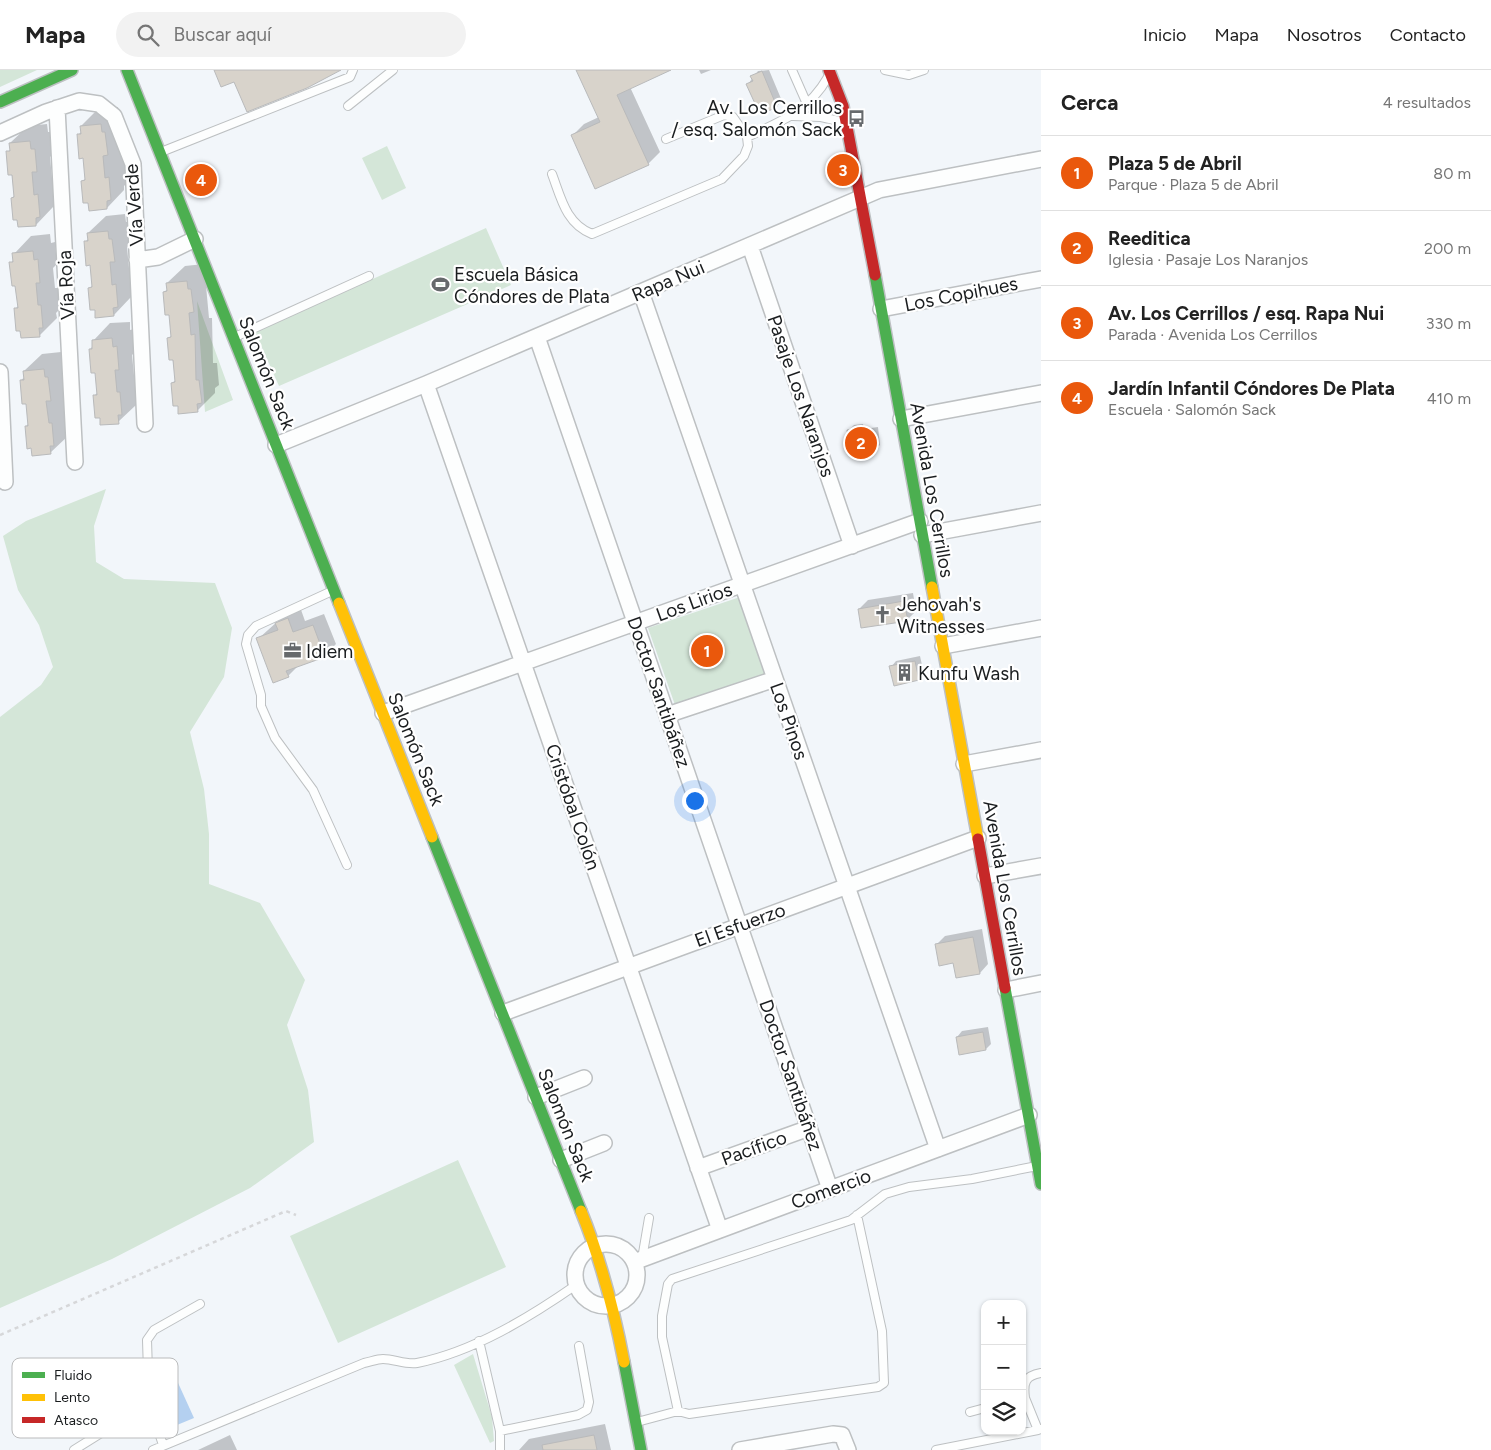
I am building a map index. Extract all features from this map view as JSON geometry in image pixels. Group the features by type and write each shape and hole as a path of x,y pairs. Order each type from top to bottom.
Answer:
{"street":[{"path":"0,102 72,70"},
{"name":"Salomón Sack","path":"127,70 595,1246 613,1306 641,1450"},
{"name":"Avenida Los Cerrillos","path":"830,71 848,124 1006,990 1032,1109 1041,1184"},
{"name":"Vía Verde","path":"0,134 57,108 87,101 104,107 114,116 133,164 145,424"},
{"name":"Vía Roja","path":"57,108 75,462"},
{"name":"Rapa Nui","path":"276,445 426,384 886,188 1041,159"},
{"path":"137,260 158,258 195,239"},
{"name":"Pasaje Los Naranjos","path":"750,246 852,546"},
{"name":"Los Copihues","path":"881,309 1041,279"},
{"name":"Los Pinos","path":"641,292 938,1149"},
{"name":"Doctor Santibáñez","path":"537,337 830,1189"},
{"path":"0,372 5,482"},
{"name":"Cristóbal Colón","path":"426,384 720,1230"},
{"path":"901,418 1041,393"},
{"name":"Los Lirios","path":"383,712 852,546 921,528 1041,513"},
{"path":"943,646 1041,628"},
{"path":"667,715 775,679"},
{"path":"964,764 1041,750"},
{"name":"El Esfuerzo","path":"503,1013 978,838"},
{"path":"985,876 1041,866"},
{"path":"1006,990 1041,983"},
{"path":"536,1097 584,1078"},
{"name":"Comercio","path":"638,1261 938,1149 1032,1109"},
{"name":"Pacífico","path":"698,1168 809,1128"},
{"path":"561,1160 604,1143"},
{"path":"615,1245 638,1261 634,1289 625,1300 613,1306 600,1306 587,1301 576,1285 575,1271 579,1258 595,1246 615,1245"},
{"path":"740,1450 833,1434 842,1435 848,1450"}],"lane":[{"path":"160,152 350,76 353,70"},
{"path":"348,106 393,70"},
{"path":"792,70 807,104"},
{"path":"885,70 910,76 924,70"},
{"path":"747,137 793,116 807,104 830,71"},
{"path":"552,174 570,219 580,229 592,234 722,179 744,156 748,146 747,137 733,117 724,115 666,140"},
{"path":"793,116 822,117 848,124"},
{"path":"234,338 369,276"},
{"path":"334,590 256,626 248,635 246,644 261,695 261,706 275,738 313,790 347,865"},
{"path":"678,1411 662,1337 662,1316 668,1284 672,1279 851,1220 885,1194 1038,1166"},
{"path":"637,1422 678,1411 689,1414 878,1387 884,1383 882,1331 857,1216"},
{"path":"638,1261 649,1218"},
{"path":"178,1438 364,1363 381,1359 414,1363 434,1359 479,1341 517,1321 576,1285"},
{"path":"147,1358 148,1336 154,1330 200,1304"},
{"path":"479,1341 500,1431 500,1450"},
{"path":"500,1431 578,1415 587,1410 589,1402 580,1346"},
{"path":"1025,1390 1028,1376 1041,1373"},
{"path":"936,1450 1039,1430 1026,1402"},
{"path":"970,1412 981,1409"},
{"path":"74,1450 93,1438"},
{"path":"161,1438 163,1444"},
{"path":"153,1450 178,1438"}],"path":[{"path":"0,1335 286,1211 296,1215"}],"green space":[{"path":"0,70 37,70 0,87"},
{"path":"387,146 406,188 382,200 362,158"},
{"name":"Escuela Básica Cóndores de Plata","path":"486,228 511,285 279,386 255,332"},
{"path":"197,301 233,400 205,412"},
{"path":"106,489 94,526 96,562 124,579 215,583 232,628 224,677 190,732 204,789 209,834 209,884 260,903 305,980 287,1025 308,1090 314,1142 250,1188 112,1259 0,1308 0,717 41,685 53,667 39,625 18,590 3,536 26,521"},
{"path":"740,597 766,674 675,705 648,628"},
{"path":"458,1160 506,1267 338,1343 290,1236"},
{"path":"473,1354 492,1417 494,1441 490,1443 454,1365"}],"water":[{"path":"178,1383 194,1418 178,1425"}],"building":[{"path":"214,70 341,70 307,88 247,112 234,82 221,87"},
{"path":"576,70 671,70 617,95 649,165 595,189 571,135 600,122"},
{"path":"762,71 777,107 764,113 761,107 757,108 746,84 753,81 750,76"},
{"path":"101,124 102,132 105,132 108,155 103,156 105,178 109,177 111,200 107,201 107,209 89,211 88,203 83,203 81,181 85,180 83,158 79,159 77,134 81,134 80,126"},
{"path":"30,141 31,149 35,149 37,172 32,172 34,195 38,194 40,217 36,218 36,226 18,227 17,220 13,220 11,198 14,197 12,175 8,175 6,151 10,151 9,143"},
{"path":"108,231 109,239 112,239 115,262 110,262 112,285 116,284 118,307 113,308 114,316 95,318 95,310 90,310 88,288 92,287 90,265 86,266 84,241 88,241 87,233"},
{"path":"33,251 34,260 38,259 40,283 36,283 38,305 41,305 43,328 39,328 40,337 21,338 20,331 16,331 14,308 18,308 15,286 12,286 9,262 13,262 12,253"},
{"path":"187,281 188,289 191,289 194,312 189,313 191,335 195,334 196,380 199,380 202,403 197,404 198,412 178,414 178,406 173,406 171,383 175,382 173,360 169,360 167,338 171,337 169,315 165,315 163,292 167,291 166,283"},
{"path":"112,338 113,347 117,346 119,370 115,370 117,392 120,392 122,415 118,415 119,424 100,425 100,418 95,418 93,395 97,395 95,373 91,373 89,349 92,349 92,340"},
{"path":"44,369 45,377 48,377 51,401 46,401 49,423 52,423 54,446 50,446 51,454 32,456 31,448 27,449 25,426 28,426 26,404 22,404 20,380 24,380 23,371"},
{"path":"858,429 858,434 873,432 875,452 850,454 847,430"},
{"name":"Jehovah's Witnesses","path":"904,601 908,621 861,628 858,609"},
{"name":"Idiem","path":"288,618 293,632 313,625 325,657 286,671 289,677 273,683 256,638 278,630 275,623"},
{"name":"Kunfu Wash","path":"915,661 919,680 894,686 889,666"},
{"path":"973,937 980,974 956,978 953,963 939,966 935,944"},
{"path":"983,1032 986,1050 959,1055 956,1037"},
{"path":"594,1435 597,1450 543,1450 542,1445"}],"traffic: fast":[{"path":"0,102 72,70"},
{"path":"127,70 339,603"},
{"path":"875,275 932,587"},
{"path":"432,837 581,1211"},
{"path":"1005,988 1041,1184"},
{"path":"624,1362 641,1450"}],"traffic: slow":[{"path":"932,587 978,839"},
{"path":"339,603 432,837"},
{"path":"581,1211 606,1285 624,1362"}],"traffic: jam":[{"path":"829,70 843,106 875,275"},
{"path":"978,839 1005,988"}],"place":[{"name":"Av. Los Cerrillos / esq. Salomón Sack","path":"856,118"},
{"name":"Av. Los Cerrillos / esq. Rapa Nui","path":"843,170"},
{"name":"Jardín Infantil Cóndores De Plata","path":"201,180"},
{"name":"Escuela Básica Cóndores de Plata","path":"440,285"},
{"name":"Reeditica","path":"861,443"},
{"name":"Jehovah's Witnesses","path":"883,615"},
{"name":"Idiem","path":"292,651"},
{"name":"Plaza 5 de Abril","path":"707,651"},
{"name":"Kunfu Wash","path":"904,673"}]}
